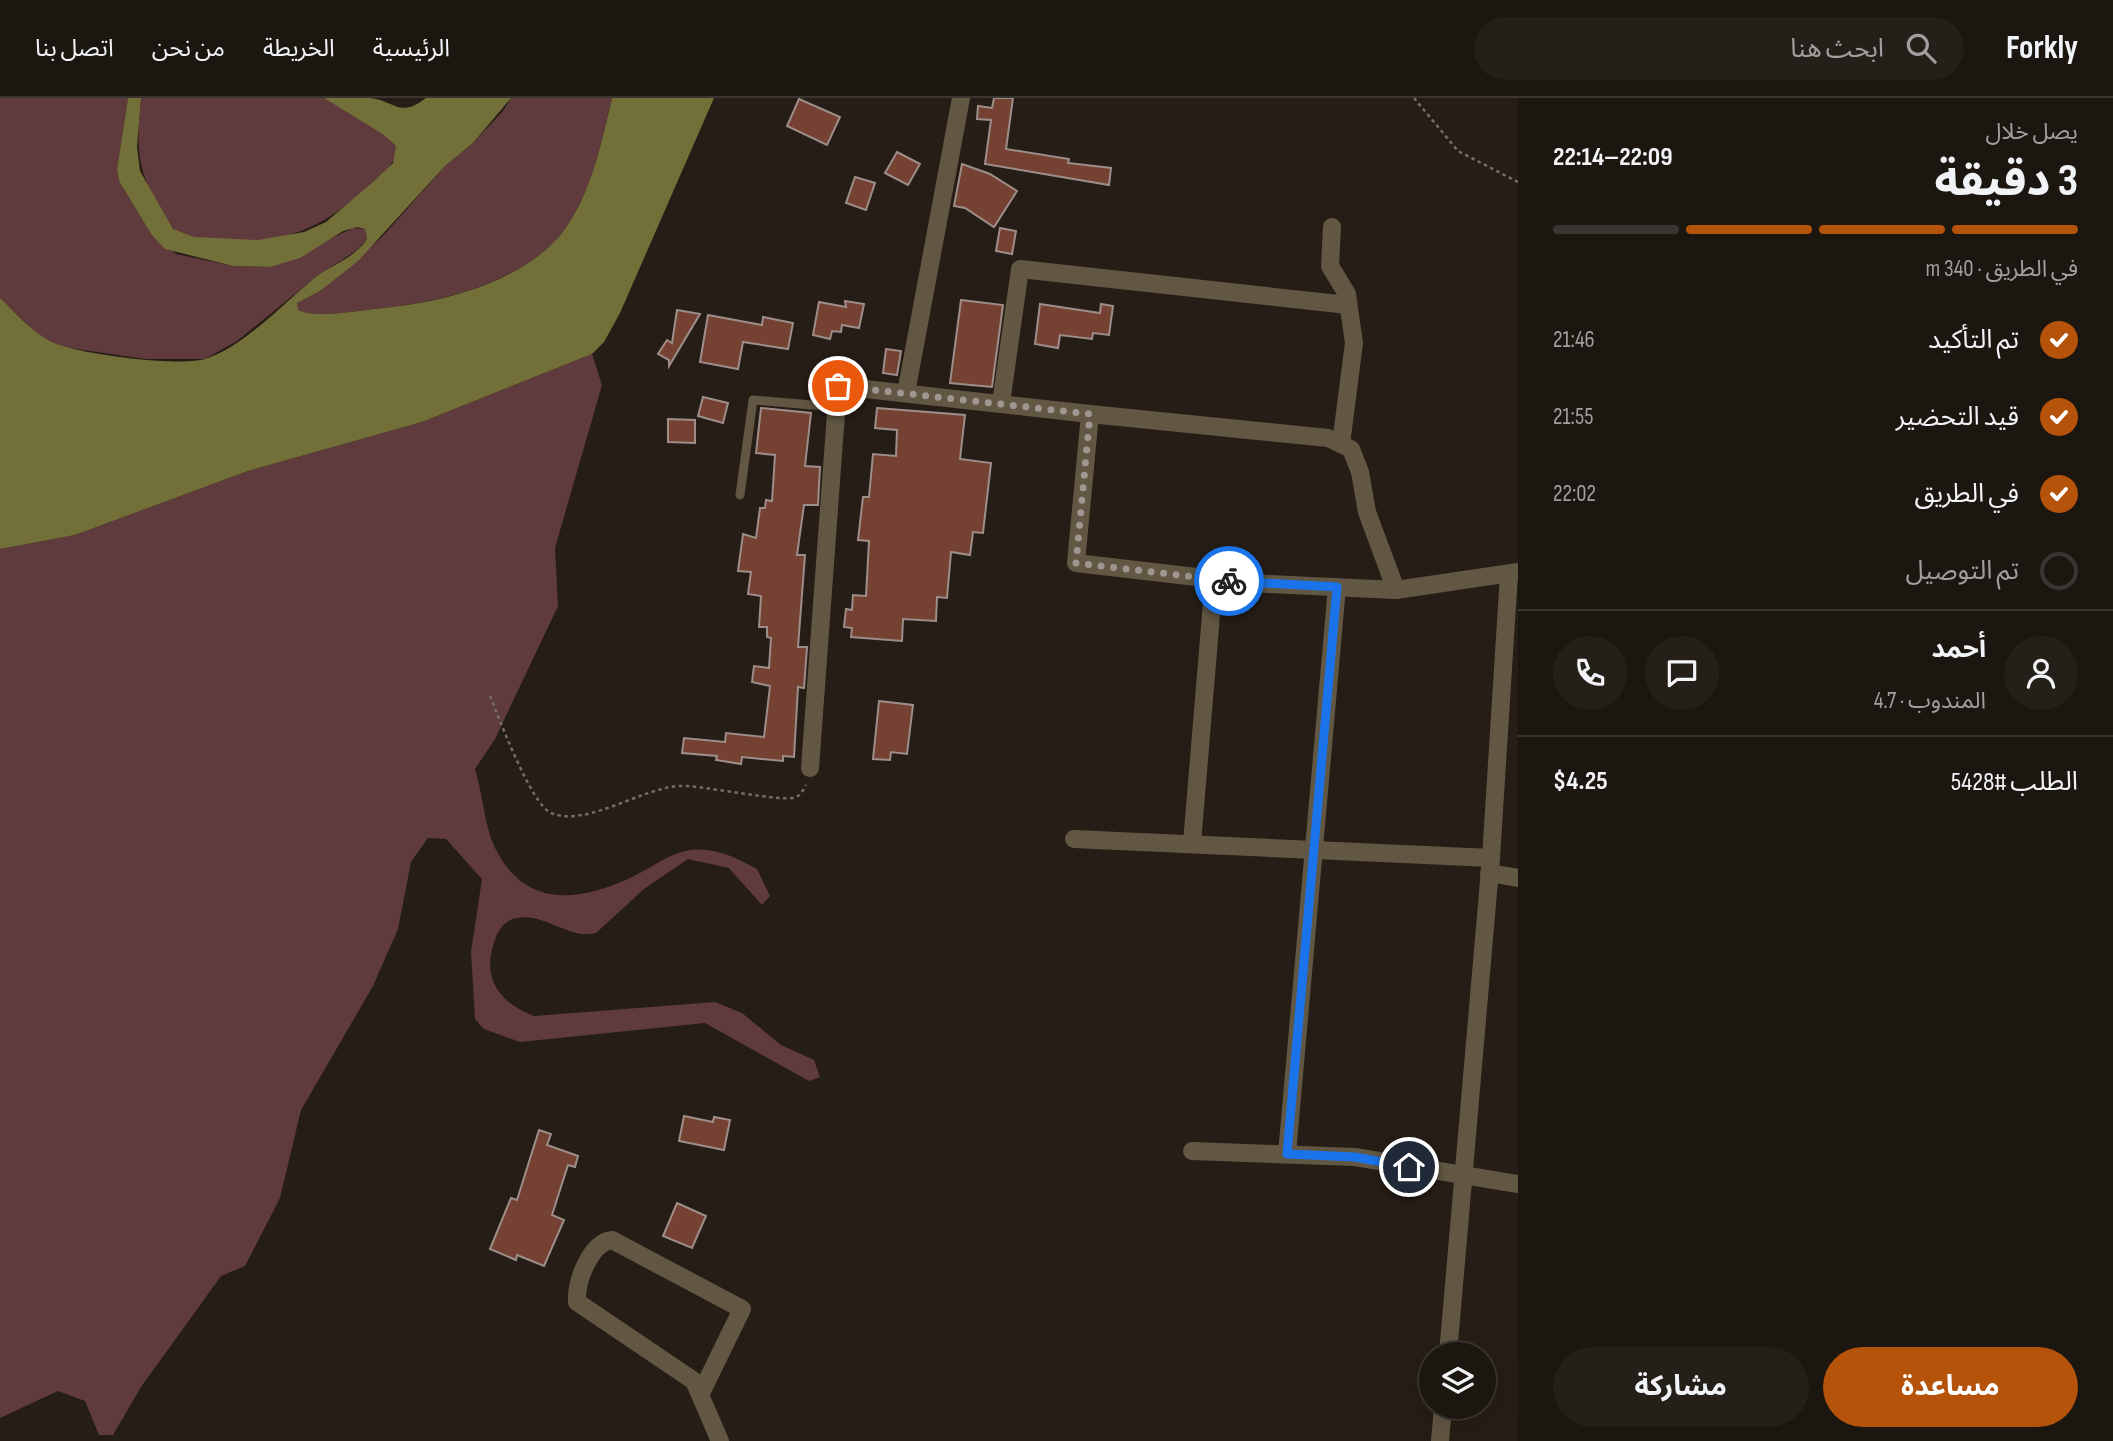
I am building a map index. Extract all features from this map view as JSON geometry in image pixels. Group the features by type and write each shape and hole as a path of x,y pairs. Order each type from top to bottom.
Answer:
{"street":[{"path":"906,393 961,98"},
{"path":"1332,227 1329,266 1347,294 1354,343 1341,444"},
{"path":"1001,403 1020,269 1348,305"},
{"path":"810,768 838,386 1328,438 1351,449 1360,472 1367,512 1396,590"},
{"path":"1090,414 1076,563 1214,579 1396,590 1514,573 1449,1342"},
{"path":"1192,843 1214,579"},
{"path":"1287,1154 1337,587"},
{"path":"1074,839 1313,848 1490,866 1518,878"},
{"path":"1192,1151 1355,1157 1518,1184"},
{"path":"701,1393 742,1309 612,1240 603,1241 594,1250 577,1291 577,1302 694,1381 720,1441"},
{"path":"1440,1441 1442,1419"}],"lane":[{"path":"740,495 753,400 836,407"}],"path":[{"path":"1414,98 1458,151 1518,182"},
{"path":"489,696 530,786 547,811 559,816 586,813 681,785 795,798 805,786 810,768"}],"shaded area":[{"path":"0,98 128,98 117,169 119,181 151,234 176,254 233,266 270,267 353,228 365,229 367,239 357,250 312,280 237,341 205,359 145,359 70,348 50,342 33,330 0,298"},
{"path":"128,98 141,98 137,147 140,171 173,229 194,237 258,240 304,232 326,222 393,163 396,146 384,135 324,98 378,99 403,108 426,98 511,98 473,143 445,166 358,261 320,291 297,303 298,310 306,313 327,314 432,300 483,286 507,275 549,247 574,215 589,183 612,98 714,98 620,313 604,342 592,354 422,422 248,471 75,535 0,549 0,298 35,331 60,345 101,354 150,360 205,359 247,335 312,280 349,257 367,239 365,229 357,227 343,231 300,258 270,267 233,266 165,249 151,234 119,181 117,169"},
{"path":"141,98 324,98 385,135 396,146 396,152 388,168 353,200 317,224 299,232 259,240 236,241 188,236 176,231 168,223 145,178 139,153"},
{"path":"511,98 612,98 589,183 574,215 549,247 507,275 457,294 406,305 339,313 315,314 297,310 297,303 320,291 382,237 445,166 473,143 503,111"},
{"path":"592,354 602,385 555,548 558,606 495,739 475,769 491,839 507,867 520,881 536,890 552,894 570,895 608,887 674,855 691,850 709,850 726,854 757,869 770,896 762,905 729,868 688,859 644,889 596,933 576,933 527,917 509,921 500,929 491,953 492,977 502,996 534,1016 715,1002 742,1013 781,1045 814,1060 820,1077 809,1081 705,1023 520,1042 484,1029 475,1019 471,952 482,879 446,839 428,838 411,862 398,929 373,986 301,1110 280,1198 245,1266 221,1276 141,1387 113,1435 99,1435 85,1401 58,1391 0,1418 0,549 75,535 248,471 422,422"}],"building":[{"path":"994,98 1013,98 1006,149 1069,159 1068,163 1111,168 1109,185 985,164 991,120 977,119 978,106 992,108"},
{"path":"799,99 840,117 827,145 787,126"},
{"path":"897,152 920,164 908,185 885,173"},
{"path":"962,164 990,174 1017,191 994,227 965,208 954,206"},
{"path":"855,177 875,183 866,210 846,203"},
{"path":"1000,228 1016,231 1012,254 996,251"},
{"path":"961,300 1003,305 992,387 950,383"},
{"path":"845,301 864,304 859,328 842,325 841,332 832,331 830,339 813,335 819,302 846,307"},
{"path":"1040,304 1100,313 1101,304 1113,306 1109,335 1093,333 1092,339 1060,335 1058,348 1035,344"},
{"path":"677,310 700,314 669,366 669,360 658,354 667,340 672,343"},
{"path":"708,315 762,325 763,317 793,323 788,349 743,342 738,369 700,362"},
{"path":"886,349 901,351 897,375 883,373"},
{"path":"703,397 728,403 723,423 698,416"},
{"path":"761,408 811,413 805,466 820,467 818,505 804,505 797,555 805,555 798,647 807,647 804,688 798,687 794,757 783,756 783,761 742,757 741,764 716,760 717,756 682,753 684,738 725,742 726,733 764,737 770,686 752,682 754,666 769,668 771,638 767,637 767,627 759,627 761,596 748,594 751,572 738,571 743,534 756,538 760,508 765,508 766,500 772,501 775,455 756,453"},
{"path":"877,408 965,415 960,459 991,463 983,533 973,532 970,555 951,552 947,598 937,597 936,621 903,619 902,641 851,637 852,628 844,627 846,609 852,610 853,595 866,596 869,541 858,540 863,497 869,497 873,454 896,456 897,430 875,428"},
{"path":"668,419 695,420 695,443 668,442"},
{"path":"879,701 913,705 907,754 891,752 890,760 873,759"},
{"path":"684,1116 713,1122 714,1117 730,1120 724,1150 679,1141"},
{"path":"539,1130 551,1134 547,1145 578,1156 575,1167 568,1165 552,1215 564,1220 544,1266 517,1255 516,1260 490,1249 511,1198 517,1200"},
{"path":"677,1203 706,1216 692,1248 663,1236"}],"way so far":[{"path":"838,386 1090,414 1076,563 1229,581"}],"route":[{"path":"1229,581 1337,587 1287,1154 1355,1157 1409,1167"}]}
